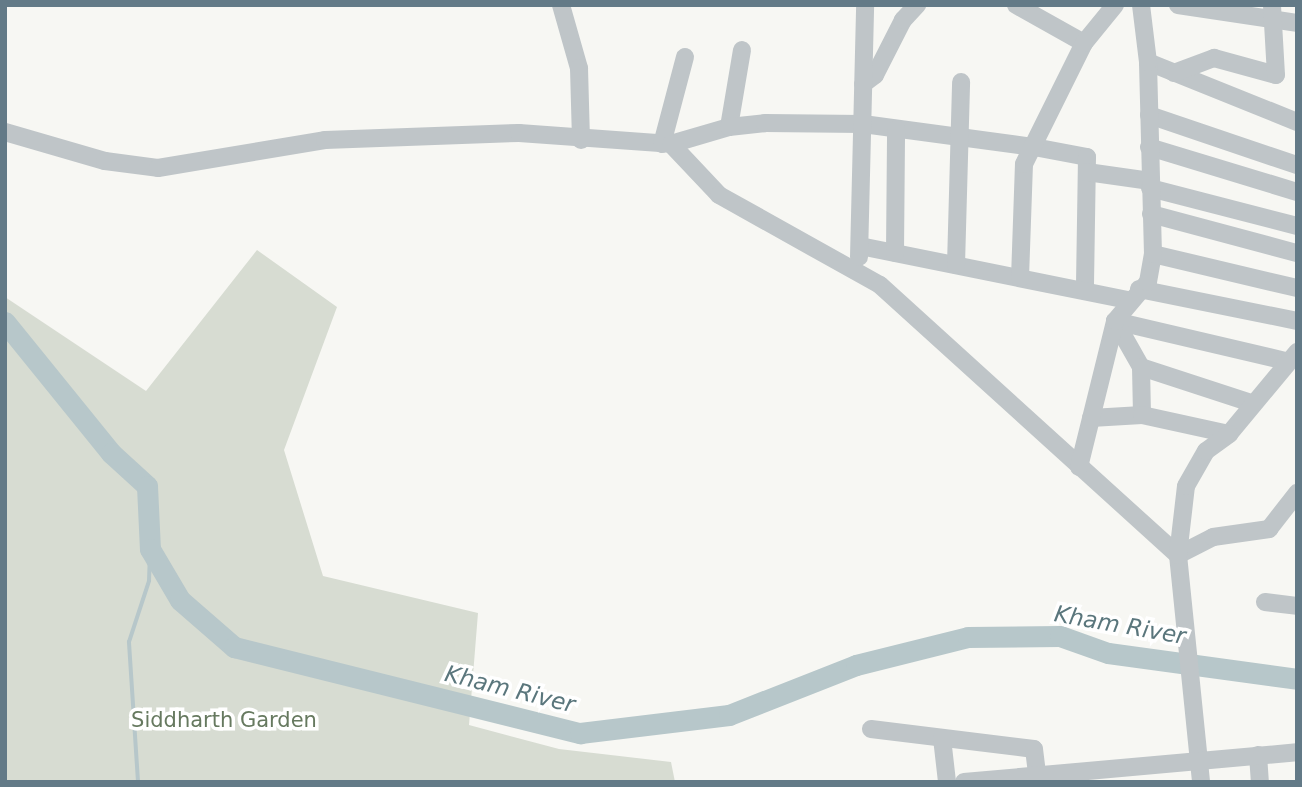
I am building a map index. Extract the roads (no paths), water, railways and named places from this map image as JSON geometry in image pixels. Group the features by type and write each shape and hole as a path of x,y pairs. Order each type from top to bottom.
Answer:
{"street":[{"path":"561,5 579,68 581,140"},
{"path":"858,273 865,5"},
{"path":"863,83 875,75 904,20 918,5"},
{"path":"1016,5 1084,43"},
{"path":"1020,278 1024,164 1084,43 1115,5"},
{"path":"1079,467 1115,321 1134,295 1149,282 1153,254 1148,62 1141,5"},
{"path":"1178,5 1274,14 1297,23"},
{"path":"1174,74 1213,58 1276,75 1274,14"},
{"path":"729,127 742,50"},
{"path":"666,144 685,57"},
{"path":"1148,62 1297,122"},
{"path":"956,265 961,82"},
{"path":"1149,115 1297,165"},
{"path":"5,132 105,161 158,168 325,140 472,133 666,144 729,127 863,124 1034,147 1087,157 1085,291"},
{"path":"895,253 896,129"},
{"path":"666,144 719,195 858,273 935,333 1178,555"},
{"path":"1149,147 1297,192"},
{"path":"1087,172 1150,184 1297,226"},
{"path":"1151,215 1297,253"},
{"path":"860,246 1085,291 1134,295 1297,321"},
{"path":"1153,254 1297,289"},
{"path":"1115,321 1292,357"},
{"path":"1115,321 1141,367 1142,415"},
{"path":"1201,782 1178,555 1186,486 1206,451 1229,434 1251,403 1292,357"},
{"path":"1141,367 1251,403"},
{"path":"1091,418 1142,415 1229,434"},
{"path":"1178,555 1213,537 1269,529 1297,493"},
{"path":"1265,602 1297,606"},
{"path":"871,729 1034,749 1037,774"},
{"path":"942,738 947,782"},
{"path":"964,782 1037,774 1110,774 1199,758 1297,752"},
{"path":"1258,755 1260,782"}],"waterway":[{"name":"Kham River","path":"5,322 111,453 147,486 150,549 180,600 234,647 580,733 729,715 856,665 968,637 1060,636 1108,653 1297,679"},
{"path":"138,782 129,642 149,581 150,549"}],"park label":[{"name":"Siddharth Garden","path":"224,720"}]}
